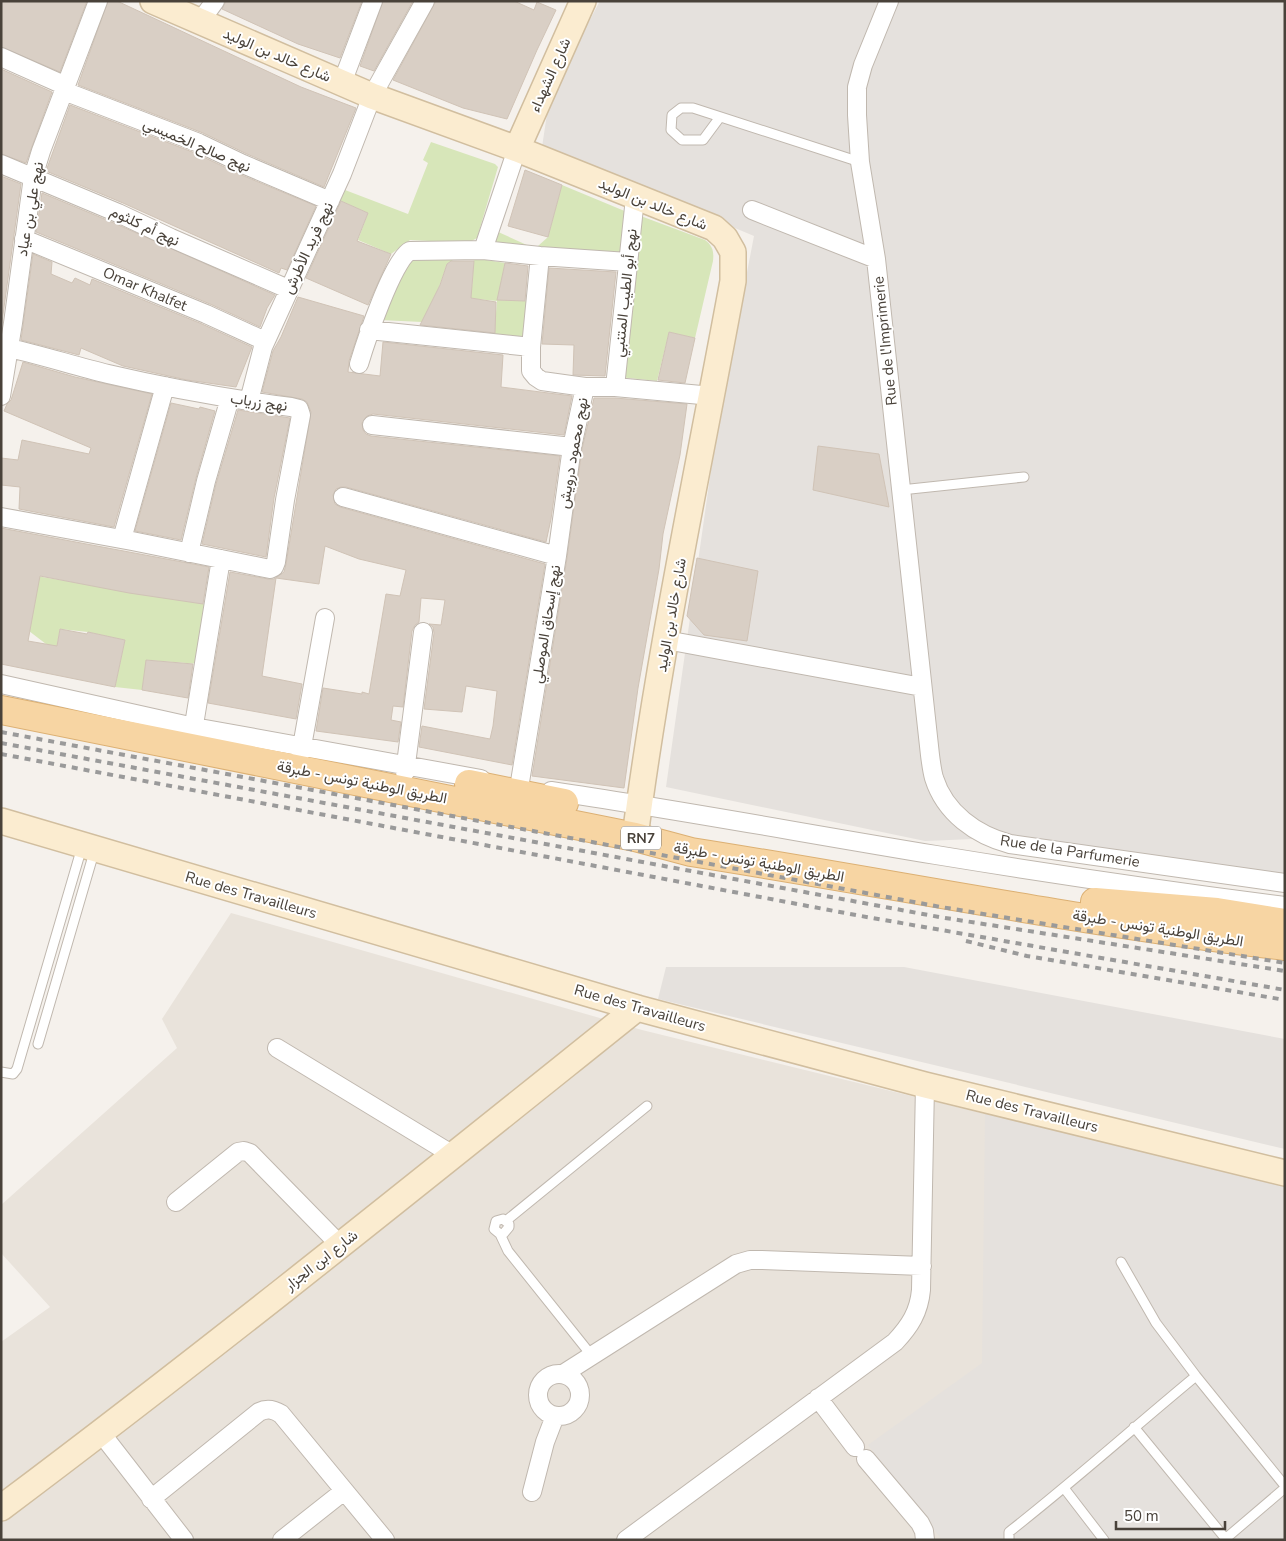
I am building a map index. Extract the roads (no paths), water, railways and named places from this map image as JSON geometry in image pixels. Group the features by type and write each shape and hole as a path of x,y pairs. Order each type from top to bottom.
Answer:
{"main road":[{"name":"الطريق الوطنية تونس - طبرقة","path":"1,694 519,790 700,835 938,879 1071,900 1217,912 1285,922"},
{"name":"الطريق الوطنية تونس - طبرقة","path":"1,710 637,820 691,852 1042,911 1227,940 1285,946"}],"street":[{"name":"نهج علي بن عياد","path":"1,396 9,287 24,239 33,177 41,151 98,1"},
{"name":"شارع خالد بن الوليد","path":"153,1 199,23 372,96 517,148 635,198 714,228 725,238 733,252 733,281 666,640 637,820"},
{"path":"199,23 215,1"},
{"path":"342,83 373,1"},
{"path":"372,96 425,1"},
{"name":"شارع الشهداء","path":"517,148 583,1"},
{"name":"Rue de l'Imprimerie","path":"889,1 867,51 857,87 857,114 860,162 876,259 922,688"},
{"name":"نهج صالح الخميسي","path":"1,57 65,88 199,143 330,201"},
{"name":"نهج فريد الأطرش","path":"249,402 265,341 330,201 372,96"},
{"path":"482,250 517,148"},
{"name":"نهج أم كلثوم","path":"1,164 118,213 288,289"},
{"name":"نهج أبو الطيب المتنبي","path":"615,387 635,198"},
{"path":"752,210 876,259"},
{"name":"Omar Khalfet","path":"24,239 206,314 265,341"},
{"path":"359,364 369,330 400,261 406,253 416,250 482,250 628,262"},
{"path":"540,256 531,346 531,366 536,377 542,381 585,387"},
{"path":"369,330 531,346"},
{"name":"نهج زرياب","path":"5,347 109,374 249,402 291,406 299,410 301,412 276,562 272,568 267,569 221,559"},
{"path":"122,539 165,386"},
{"name":"نهج محمود درويش","path":"557,556 572,447 585,387 615,387 712,396"},
{"path":"190,552 206,481 230,398"},
{"path":"372,425 572,447"},
{"name":"نهج إسحاق الموصلي","path":"342,497 557,556 519,790"},
{"path":"1,517 221,559 193,729 1,684"},
{"path":"301,749 325,618"},
{"path":"405,768 423,632"},
{"path":"666,640 922,688"},
{"name":"Rue de la Parfumerie","path":"922,688 930,755 934,777 940,792 953,811 973,829 984,835 1010,844 1285,883"},
{"path":"637,820 954,858 1285,906"},
{"name":"Rue des Travailleurs","path":"1,821 637,1008 925,1085 1285,1173"},
{"name":"شارع ابن الجزار","path":"1,1508 101,1433 637,1008"},
{"path":"277,1048 453,1155"},
{"path":"626,1540 895,1342 908,1329 920,1303 925,1085"},
{"path":"176,1202 238,1152 244,1151 250,1153 340,1245"},
{"path":"563,1374 736,1264 761,1260 922,1266"},
{"path":"555,1374 563,1374 577,1384 580,1391 580,1400 570,1413 563,1416 555,1416 547,1413 541,1407 538,1391 547,1378 555,1374"},
{"path":"818,1398 920,1523 924,1530 924,1540"},
{"path":"150,1499 259,1412 272,1409 281,1414 385,1540"},
{"path":"532,1492 545,1442 555,1416"},
{"path":"101,1433 150,1499 184,1540"},
{"path":"282,1540 344,1491"}],"lane":[{"path":"720,117 703,140 682,140 671,130 672,114 681,108 693,108 860,162"},
{"path":"901,490 1024,477"},
{"path":"38,1044 89,847"},
{"path":"1,1072 13,1074 17,1069 89,847"},
{"path":"592,1356 508,1251 500,1234 504,1234 509,1227 507,1220 647,1106"},
{"path":"1121,1262 1156,1323 1285,1487 1224,1539 1134,1427"},
{"path":"1008,1540 1008,1532 1064,1488 1196,1376"},
{"path":"1064,1488 1104,1540"}],"railway":[{"path":"1,732 941,907 1285,963"},
{"path":"1,743 939,917 1285,971"},
{"path":"1,754 861,916 1285,990"},
{"path":"966,941 1027,956 1285,1000"}]}
